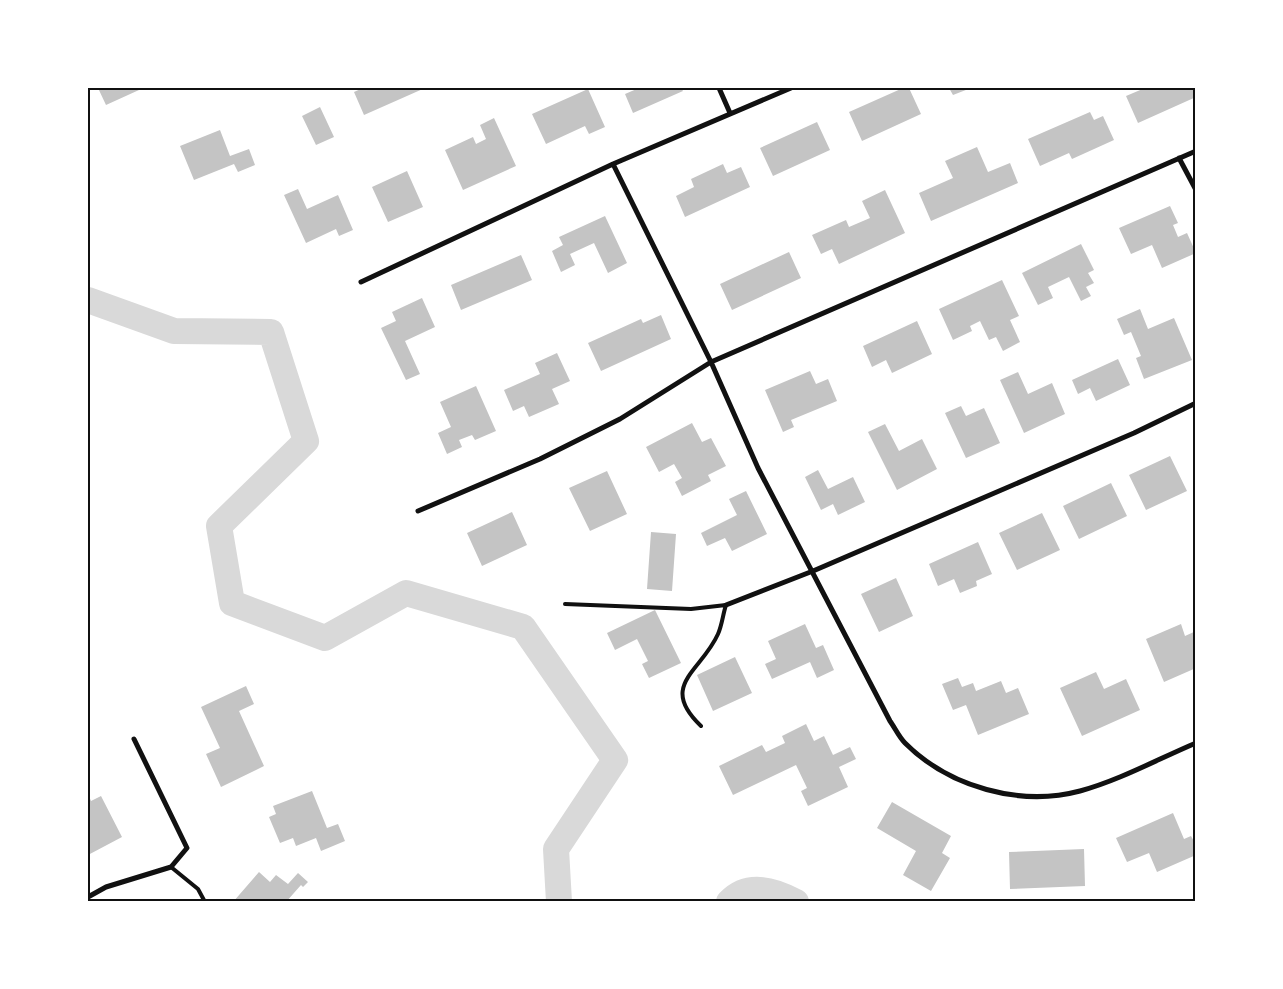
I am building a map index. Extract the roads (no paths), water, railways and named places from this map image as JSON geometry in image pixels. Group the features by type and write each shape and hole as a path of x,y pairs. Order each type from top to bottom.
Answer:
{"street":[{"path":"719,88 730,113"},
{"path":"361,282 613,164 791,88"},
{"path":"418,511 540,459 620,419 711,362 1196,151"},
{"path":"1180,158 1196,190"},
{"path":"613,164 711,362 758,468 890,721 904,742 934,766 961,780 990,791 1016,796 1057,796 1081,791 1196,743"},
{"path":"726,605 813,571 1134,433 1196,403"},
{"path":"88,898 106,887 171,867 187,848 134,738"}],"lane":[{"path":"565,604 691,609 726,605 718,634 684,685 682,699 687,713 701,726"},
{"path":"171,867 198,889 205,902"}],"waterway":[{"path":"88,300 174,331 271,332 306,441 219,526 232,603 325,638 406,593 523,627 615,760 556,849 559,902"},
{"path":"729,902 736,896 753,890 770,891 796,902"}]}
